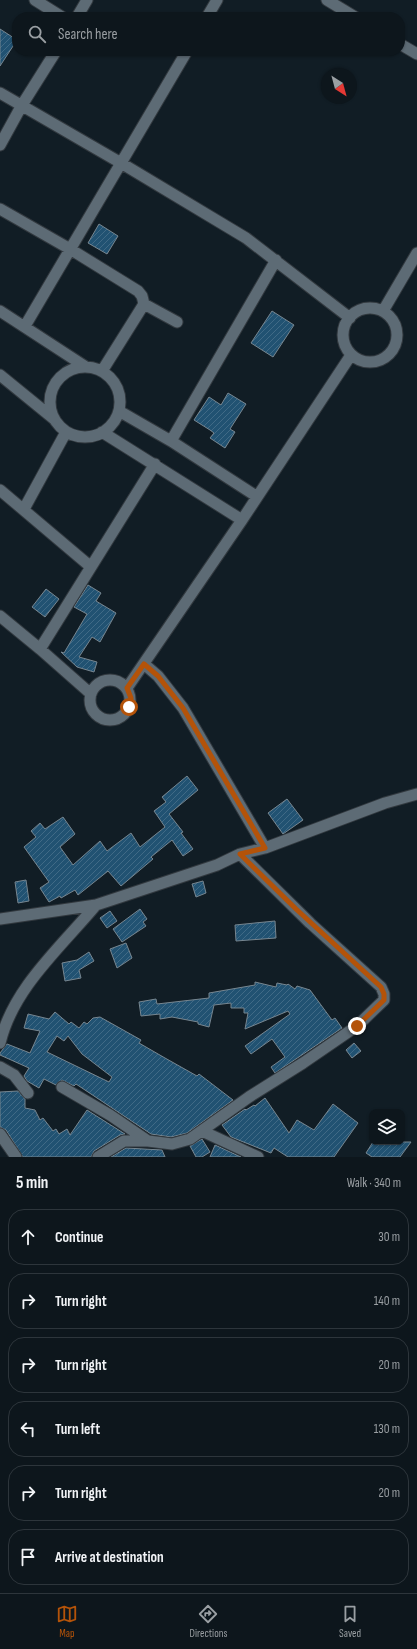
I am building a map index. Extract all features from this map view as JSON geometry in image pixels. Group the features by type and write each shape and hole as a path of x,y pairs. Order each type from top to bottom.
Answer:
{"street":[{"path":"35,0 54,12"},
{"path":"80,12 87,0"},
{"path":"210,12 217,0"},
{"path":"327,0 341,4 350,12"},
{"path":"405,47 417,54"},
{"path":"0,145 22,105 53,56"},
{"path":"25,326 184,56"},
{"path":"0,93 121,162 246,238 350,318"},
{"path":"0,209 70,249 138,291 142,296 144,304 102,371"},
{"path":"383,311 417,253"},
{"path":"171,441 276,260"},
{"path":"144,304 177,322"},
{"path":"374,308 383,311 393,320 398,333 396,346 388,357 376,362 362,362 351,355 344,343 344,330 350,318 357,312 374,308"},
{"path":"0,312 25,326 86,367 102,371 111,378 117,388 120,399 119,411 115,419 102,432 90,436 78,436 66,432 55,420 0,375"},
{"path":"127,688 242,520 256,496 351,355"},
{"path":"55,420 51,408 51,396 55,384 63,375 74,369 86,367"},
{"path":"119,411 171,441 256,496"},
{"path":"24,509 66,432"},
{"path":"102,432 242,520"},
{"path":"40,649 155,464"},
{"path":"0,490 91,567"},
{"path":"0,616 91,694"},
{"path":"144,664 158,676 183,708 265,848"},
{"path":"112,679 120,682 127,688 131,698 129,707 123,715 114,720 104,719 95,713 91,704 91,694 95,686 103,681 112,679"},
{"path":"0,919 96,905 217,865 240,854 265,848 378,805 417,794"},
{"path":"98,1157 124,1142 148,1141 172,1144 190,1139 249,1097 303,1063 357,1026 384,1000 384,994 381,987 296,909 240,854"},
{"path":"0,1043 4,1026 15,1003 33,977 96,905"},
{"path":"0,1067 14,1075 28,1093"},
{"path":"62,1087 110,1115 148,1141"},
{"path":"202,1131 258,1157"},
{"path":"0,1134 16,1157"}],"building":[{"path":"0,29 12,37 12,48 0,66"},
{"path":"99,224 118,236 107,254 88,243"},
{"path":"272,311 294,325 273,357 251,343"},
{"path":"228,393 246,404 230,429 235,432 225,448 210,438 214,433 194,420 209,397 221,405"},
{"path":"88,585 101,593 96,601 116,613 100,642 92,637 79,657 97,662 94,672 77,667 61,652 64,653 87,614 74,607"},
{"path":"46,589 59,599 45,617 32,607"},
{"path":"187,776 198,790 169,814 183,832 181,833 193,849 183,856 172,840 151,857 153,859 121,886 108,871 78,895 75,890 61,898 60,896 49,902 40,888 49,882 24,847 36,837 31,831 40,823 45,829 63,817 75,834 60,847 73,865 100,841 107,851 131,833 140,847 165,827 154,811 166,802 162,797"},
{"path":"287,799 303,820 283,834 268,813"},
{"path":"26,880 29,901 18,903 15,882"},
{"path":"203,881 206,893 196,897 192,884"},
{"path":"140,909 147,919 143,922 146,926 122,942 113,929"},
{"path":"110,911 117,921 107,928 100,918"},
{"path":"275,921 276,938 236,941 235,925"},
{"path":"126,943 132,958 117,968 110,949"},
{"path":"89,952 94,961 79,970 81,978 65,981 62,963 77,960"},
{"path":"255,982 276,987 277,983 288,984 295,989 297,986 310,990 332,1020 335,1018 342,1028 275,1073 271,1067 285,1057 272,1039 251,1054 245,1046 290,1014 288,1011 245,1029 248,1013 244,1013 244,1008 231,1008 231,1003 214,1005 209,1027 198,1024 198,1022 172,1017 160,1019 160,1014 141,1016 139,1002 156,999 157,1004 209,998 209,993 255,985"},
{"path":"55,1012 69,1024 71,1022 79,1028 84,1022 87,1024 93,1018 100,1017 141,1040 139,1043 165,1058 197,1076 199,1074 233,1100 187,1133 171,1137 151,1134 76,1084 74,1086 62,1080 56,1085 44,1079 39,1088 27,1081 24,1076 29,1068 0,1055 0,1053 7,1044 30,1053 40,1031 24,1028 28,1014 49,1019","holes":["57,1036 64,1041 68,1036 82,1054 112,1077 109,1082 47,1052"]},
{"path":"354,1043 361,1051 352,1058 346,1050"},
{"path":"18,1091 25,1099 25,1108 35,1110 40,1120 43,1118 53,1131 56,1129 59,1134 67,1129 70,1135 87,1110 125,1134 120,1135 94,1151 91,1157 23,1157 6,1130 0,1127 0,1092"},
{"path":"265,1098 289,1133 297,1120 314,1130 333,1104 358,1123 334,1157 288,1157 274,1148 271,1153 231,1137 222,1125 245,1109 246,1110 254,1105 255,1106"},
{"path":"202,1139 210,1152 202,1157 196,1157 190,1146"},
{"path":"405,1142 411,1142 400,1157 372,1157 366,1153 371,1145 405,1145"},
{"path":"215,1145 241,1157 210,1157"},
{"path":"126,1148 162,1150 165,1157 111,1157"}],"route":[{"path":"129,707 131,698 127,688 144,664 158,676 183,708 265,848 240,854 296,909 381,987 384,994 384,1000 357,1026"}]}
